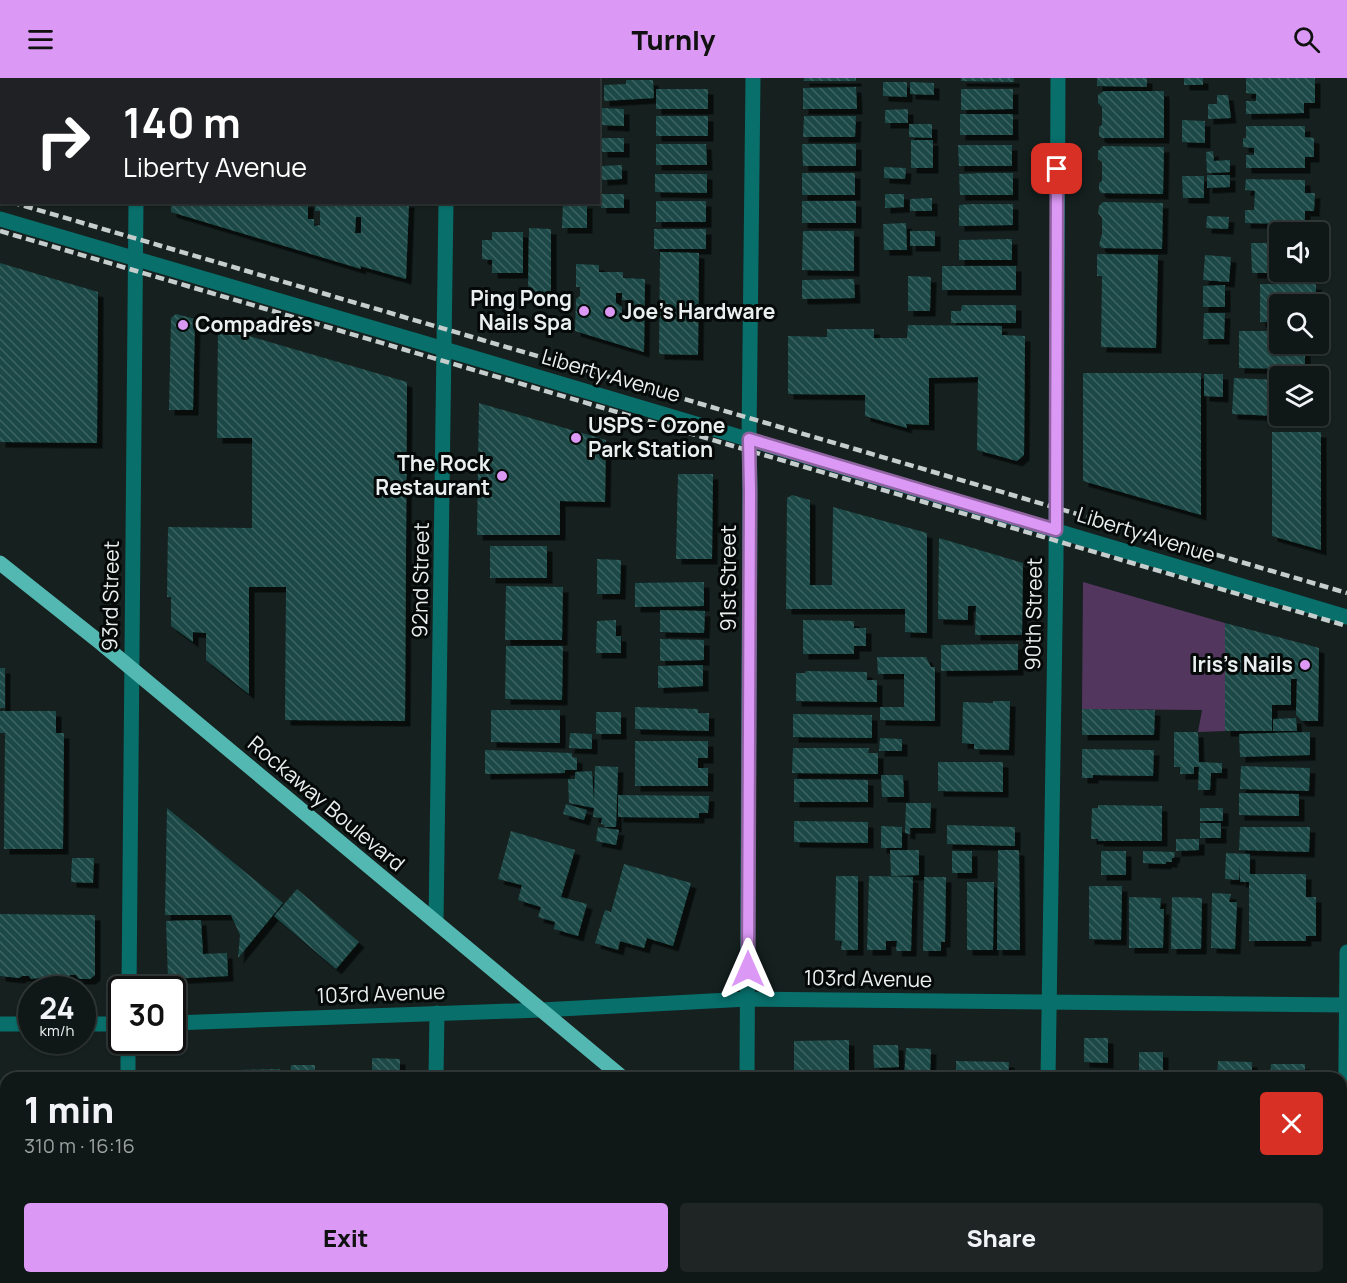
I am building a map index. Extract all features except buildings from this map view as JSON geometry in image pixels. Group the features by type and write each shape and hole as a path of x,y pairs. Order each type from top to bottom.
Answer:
{"main road":[{"name":"Rockaway Boulevard","path":"0,563 131,668 616,1072"}],"street":[{"name":"91st Street","path":"747,1072 749,439 753,78"},
{"name":"90th Street","path":"1048,1072 1056,530 1058,78"},
{"name":"93rd Street","path":"129,976 136,204"},
{"name":"92nd Street","path":"436,922 435,870 446,349 446,204"},
{"name":"Liberty Avenue","path":"0,219 1347,617"},
{"path":"1346,1072 1347,952"},
{"name":"103rd Avenue","path":"186,1022 540,1010 748,999 1347,1005"},
{"path":"436,1072 437,1013"},
{"path":"0,1024 18,1024"},
{"path":"128,1054 128,1072"}],"shaded area":[{"path":"1083,582 1225,623 1225,731 1198,732 1202,710 1082,709"}],"railway":[{"path":"18,204 1347,593"},
{"path":"0,231 1347,626"}],"place":[{"name":"Ping Pong Nails Spa","path":"584,311"},
{"name":"Joe's Hardware","path":"610,312"},
{"name":"Compadres","path":"183,325"},
{"name":"USPS - Ozone Park Station","path":"576,438"},
{"name":"The Rock Restaurant","path":"502,476"},
{"name":"Iris's Nails","path":"1305,665"}],"route":[{"path":"748,969 749,439 1056,530 1057,169"}]}
